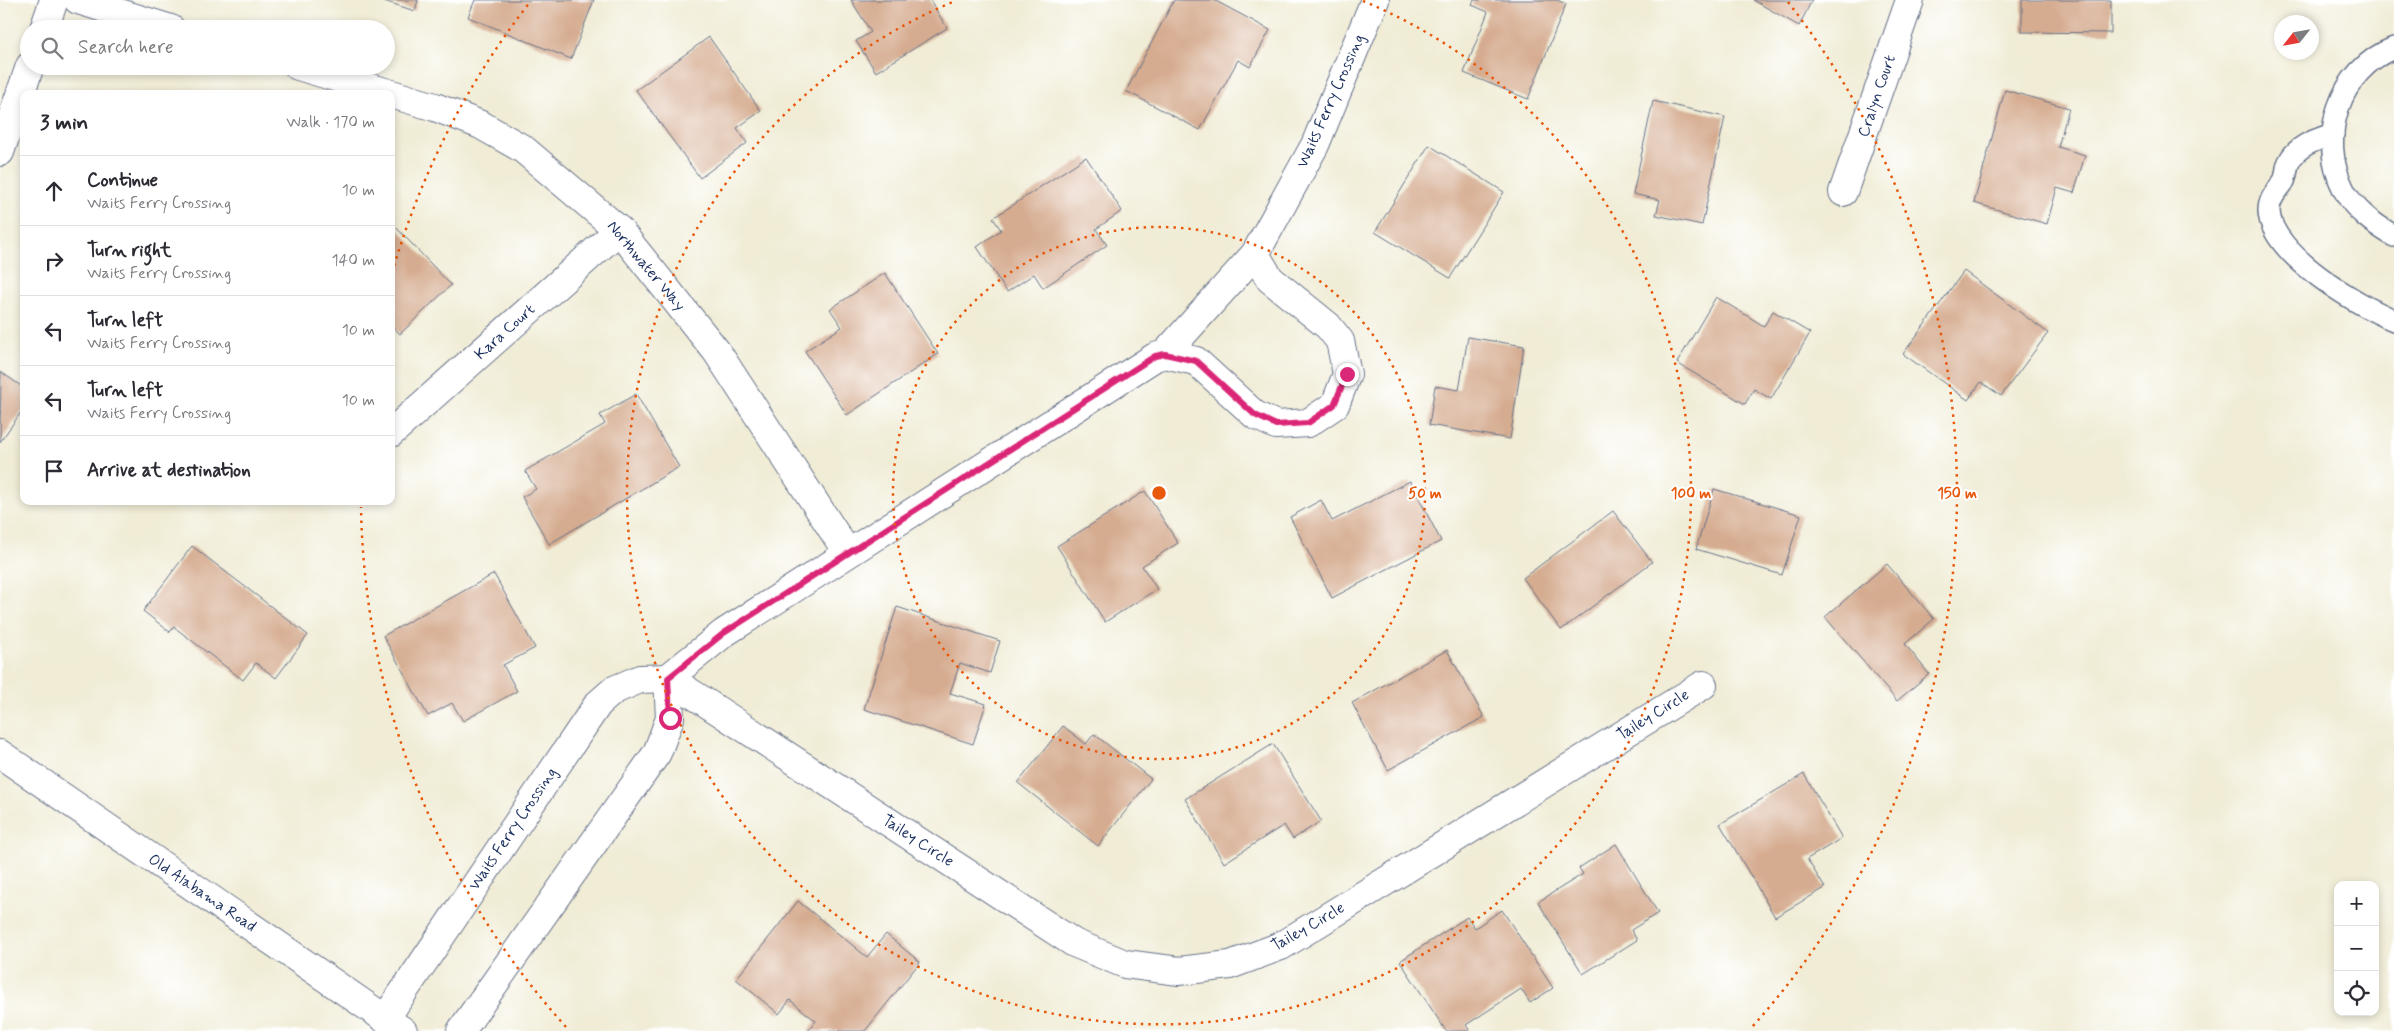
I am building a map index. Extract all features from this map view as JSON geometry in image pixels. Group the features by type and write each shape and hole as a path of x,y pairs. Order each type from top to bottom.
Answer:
{"street":[{"path":"47,20 54,0"},
{"path":"78,0 142,20"},
{"name":"Waits Ferry Crossing","path":"394,1025 598,704 614,690 640,679 668,678 724,633 847,552 1155,356 1165,354 1255,254 1315,145 1375,0"},
{"name":"Cralyn Court","path":"1843,192 1910,0"},
{"path":"22,90 27,75"},
{"name":"Northwater Way","path":"328,75 378,90"},
{"path":"0,152 20,95"},
{"name":"Northwater Way","path":"395,95 435,107 480,125 523,149 619,230 717,352 847,552"},
{"name":"Kara Court","path":"395,429 619,230"},
{"path":"1165,354 1196,361 1255,415 1276,425 1308,423 1334,405 1347,374 1340,341 1328,326 1270,279 1255,254"},
{"path":"461,1031 656,753 670,718 668,678"},
{"name":"Tailey Circle","path":"668,678 1074,943 1125,964 1179,971 1230,965 1281,946 1703,685"},
{"name":"Old Alabama Road","path":"0,754 394,1025"}],"lane":[{"path":"2394,48 2385,51 2366,65 2351,81 2340,102 2332,134 2335,169 2344,190 2363,214 2374,224 2394,236"},
{"path":"2332,134 2310,142 2296,152 2288,163 2285,180 2273,194 2269,211 2277,233 2316,276 2345,296 2394,320"}],"building":[{"path":"381,0 418,0 415,11"},
{"path":"475,0 594,0 571,59 468,17"},
{"path":"851,0 930,0 947,28 876,72 856,41 871,32"},
{"path":"1174,0 1214,0 1270,30 1250,67 1238,60 1200,130 1126,91"},
{"path":"1474,0 1557,0 1566,4 1528,99 1464,73 1488,12 1472,5"},
{"path":"1753,0 1812,0 1799,26"},
{"path":"2022,0 2111,0 2111,33 2022,32"},
{"path":"709,37 761,111 737,128 747,143 700,178 636,90"},
{"path":"2005,90 2069,108 2058,147 2085,155 2074,193 2057,188 2047,224 1974,203"},
{"path":"1653,101 1725,117 1702,225 1656,215 1660,200 1633,194"},
{"path":"1429,145 1504,192 1450,278 1375,232"},
{"path":"1086,157 1122,211 1096,229 1107,245 1043,288 1034,274 1007,292 977,247 1001,230 993,218"},
{"path":"395,226 451,285 400,334 395,329"},
{"path":"1964,271 2048,333 2001,396 1981,382 1968,400 1903,354"},
{"path":"885,273 938,354 847,415 805,351 842,327 830,309"},
{"path":"1716,297 1764,326 1773,311 1810,333 1771,399 1754,389 1745,404 1677,363"},
{"path":"1468,337 1524,346 1510,439 1429,425 1435,386 1459,390"},
{"path":"1,372 20,385 20,414 0,442"},
{"path":"636,394 679,467 549,544 522,497 536,489 525,471 605,424 600,415"},
{"path":"1410,481 1441,541 1332,598 1290,517 1321,500 1332,521"},
{"path":"1714,489 1801,515 1782,575 1696,549"},
{"path":"1145,491 1178,543 1142,566 1157,589 1105,622 1057,546"},
{"path":"1613,511 1652,562 1561,630 1523,578"},
{"path":"192,546 308,635 276,678 256,663 243,680 174,627 170,632 143,611"},
{"path":"1887,564 1934,619 1905,644 1929,674 1897,701 1825,617"},
{"path":"494,574 535,648 503,665 517,691 463,721 452,703 428,716 383,636"},
{"path":"897,607 1000,641 990,673 960,663 950,693 986,704 973,744 864,709"},
{"path":"1447,650 1484,717 1388,770 1352,703"},
{"path":"1063,726 1086,744 1094,734 1151,779 1098,846 1018,783"},
{"path":"1273,744 1321,821 1293,839 1284,825 1224,863 1185,799"},
{"path":"1804,774 1842,838 1807,859 1825,888 1775,917 1720,824"},
{"path":"1616,844 1658,913 1631,930 1637,940 1583,974 1538,902 1583,874 1579,868"},
{"path":"798,901 867,957 886,934 920,962 865,1031 808,1031 816,1021 790,1000 779,1014 736,979"},
{"path":"1502,910 1553,988 1530,1003 1521,989 1466,1025 1470,1031 1446,1031 1400,961 1467,917 1475,928"}],"route":[{"path":"670,718 668,678 724,633 847,552 1155,356 1165,354 1196,361 1255,415 1276,425 1308,423 1334,405 1347,374"}]}
